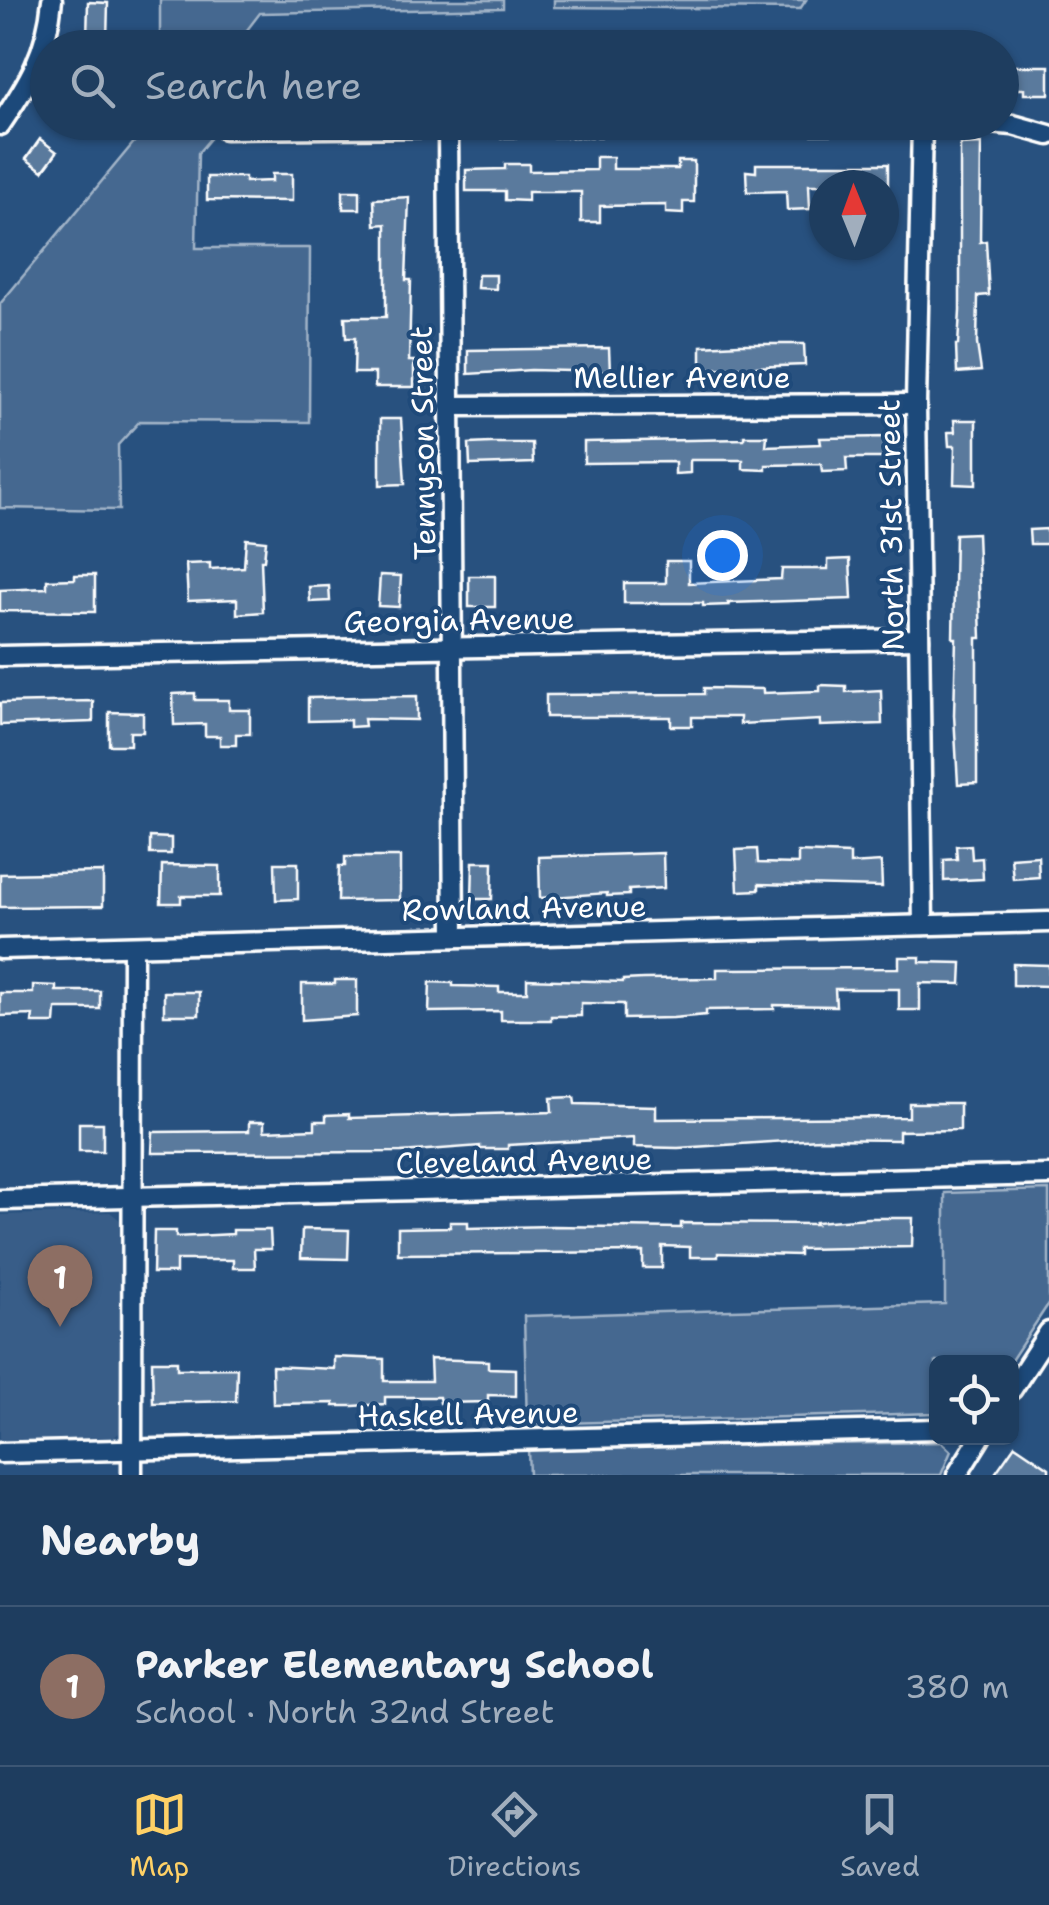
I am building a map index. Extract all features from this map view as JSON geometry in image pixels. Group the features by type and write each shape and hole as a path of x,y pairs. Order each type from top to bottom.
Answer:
{"street":[{"path":"50,30 52,0"},
{"path":"0,125 30,75"},
{"path":"1019,126 1049,135"},
{"name":"Tennyson Street","path":"448,140 454,937"},
{"name":"North 31st Street","path":"922,140 916,404 923,925"},
{"name":"Mellier Avenue","path":"449,406 916,404"},
{"name":"Georgia Avenue","path":"0,656 919,639"},
{"name":"Rowland Avenue","path":"0,949 1049,922"},
{"path":"132,1475 133,946"},
{"name":"Cleveland Avenue","path":"0,1200 1049,1176"},
{"path":"1019,1378 1049,1332"},
{"name":"Haskell Avenue","path":"0,1453 929,1429"},
{"path":"957,1475 976,1445"}],"shaded area":[{"path":"160,0 503,0 503,8 260,13 247,30 160,30"},
{"path":"554,0 806,0 800,9 554,7"},
{"path":"136,140 209,140 198,153 196,248 310,248 309,422 140,421 118,445 119,510 0,508 0,304"},
{"path":"1049,1190 1049,1303 1015,1355 929,1355 929,1413 527,1424 524,1316 945,1304 945,1193"},
{"path":"110,1212 120,1220 119,1433 112,1439 0,1443 0,1215"},
{"path":"929,1442 944,1445 951,1451 941,1475 529,1475 528,1449"}],"building":[{"path":"88,2 108,3 107,30 87,30"},
{"path":"1019,66 1049,66 1049,94 1024,94 1024,89 1019,89"},
{"path":"39,140 57,152 43,171 26,159"},
{"path":"981,144 980,242 986,241 989,295 978,296 981,371 957,373 960,145"},
{"path":"596,157 613,157 613,169 678,169 678,161 694,161 694,202 683,202 683,214 666,213 666,205 600,206 600,222 581,222 581,192 528,192 528,201 505,200 505,191 466,191 466,170 529,164 529,171 596,170"},
{"path":"756,164 888,164 888,170 809,170 809,209 787,210 786,191 747,192 746,171 756,172"},
{"path":"272,174 292,174 292,201 207,200 207,177 272,181"},
{"path":"343,191 360,191 360,209 343,209"},
{"path":"409,197 406,280 411,280 409,361 414,361 414,387 375,387 375,373 354,373 355,338 346,338 345,317 386,317 386,224 375,225 374,199"},
{"path":"478,275 496,275 496,289 477,288"},
{"path":"804,344 805,365 701,369 701,346"},
{"path":"609,348 610,372 531,370 468,374 468,350"},
{"path":"380,419 401,419 405,484 380,485"},
{"path":"954,420 976,420 976,485 954,484 955,446 949,446 948,432 955,432"},
{"path":"767,436 766,446 821,444 820,438 887,437 887,458 846,458 847,471 822,472 821,464 743,469 743,460 690,460 690,473 675,474 675,462 584,463 584,442"},
{"path":"532,443 533,463 470,465 469,444"},
{"path":"1047,529 1047,544 1030,544 1029,530"},
{"path":"977,533 981,638 977,638 977,783 958,784 953,638 955,534"},
{"path":"246,539 266,541 261,560 263,612 237,614 237,599 188,601 186,564 210,563 210,569 244,567"},
{"path":"850,559 852,599 703,606 624,603 624,583 666,583 666,561 689,561 689,583 781,579 782,569 828,569 828,560"},
{"path":"75,575 95,575 95,612 0,611 0,590 47,588 47,580 75,579"},
{"path":"380,575 401,576 399,607 378,606"},
{"path":"469,576 495,576 495,607 469,607"},
{"path":"329,586 330,601 310,602 309,587"},
{"path":"820,685 846,686 846,692 881,690 882,724 820,726 820,720 740,724 740,717 692,717 692,726 671,726 671,717 546,717 546,695 704,694 704,688 763,689 763,693 820,691"},
{"path":"195,693 195,700 229,700 229,710 250,710 250,734 236,734 236,745 220,745 220,736 205,736 205,724 174,725 173,694"},
{"path":"417,696 417,720 364,719 365,726 350,727 350,720 308,721 308,698"},
{"path":"93,701 93,722 0,725 0,703"},
{"path":"109,712 143,713 143,732 130,732 130,745 109,745"},
{"path":"150,837 171,838 171,854 150,854"},
{"path":"971,845 972,859 982,858 983,879 944,881 944,860 957,859 956,846"},
{"path":"757,849 758,863 798,864 798,852 850,854 850,864 881,862 882,887 759,884 759,890 738,891 736,850"},
{"path":"663,853 664,888 629,890 629,895 540,898 539,857"},
{"path":"1038,856 1039,877 1013,879 1011,858"},
{"path":"345,857 400,857 400,900 338,901 339,866 345,866"},
{"path":"473,862 493,862 492,899 472,899"},
{"path":"275,863 298,863 298,899 276,900"},
{"path":"162,865 220,866 220,896 181,896 181,903 161,903"},
{"path":"103,872 103,906 0,907 0,874"},
{"path":"899,957 962,963 961,984 920,983 920,1010 899,1010 899,989 835,989 836,1006 706,1010 706,1015 673,1018 624,1019 624,1004 581,1003 581,1016 551,1016 551,1020 501,1020 501,1011 429,1012 430,982 527,992 527,979 623,982 717,978 717,969 899,968"},
{"path":"1013,964 1049,965 1049,986 1013,985"},
{"path":"335,980 357,980 357,1016 302,1020 302,984 335,984"},
{"path":"33,985 56,986 56,991 100,991 100,1009 56,1009 55,1023 32,1023 33,1015 0,1016 0,993 33,993"},
{"path":"164,992 199,992 199,1015 164,1015"},
{"path":"574,1097 575,1104 656,1106 656,1119 909,1117 909,1103 960,1103 960,1130 899,1131 899,1140 819,1139 678,1148 634,1147 634,1138 508,1145 508,1149 480,1146 401,1152 152,1153 153,1132 249,1131 249,1122 264,1122 264,1131 315,1129 315,1121 326,1121 326,1115 349,1114 349,1118 552,1112 551,1098"},
{"path":"79,1123 103,1123 103,1151 79,1151"},
{"path":"913,1218 912,1247 799,1249 799,1255 718,1253 718,1257 690,1257 690,1247 662,1246 662,1268 643,1268 643,1252 398,1254 398,1228 450,1227 450,1222 468,1222 468,1228 681,1228 681,1223 816,1224"},
{"path":"302,1229 349,1230 348,1259 301,1258"},
{"path":"233,1230 270,1230 271,1249 254,1249 255,1268 233,1268 233,1260 176,1260 176,1273 153,1273 154,1231 176,1231 176,1237 233,1234"},
{"path":"334,1357 384,1359 384,1381 431,1381 430,1359 488,1361 488,1368 516,1369 516,1396 488,1395 488,1402 440,1403 439,1397 385,1397 385,1404 273,1404 272,1366 334,1369"},
{"path":"152,1361 177,1361 177,1369 237,1368 236,1401 153,1403"},
{"path":"1015,1445 1049,1468 1049,1475 994,1475"}],"place":[{"name":"Parker Elementary School","path":"60,1327"}]}
